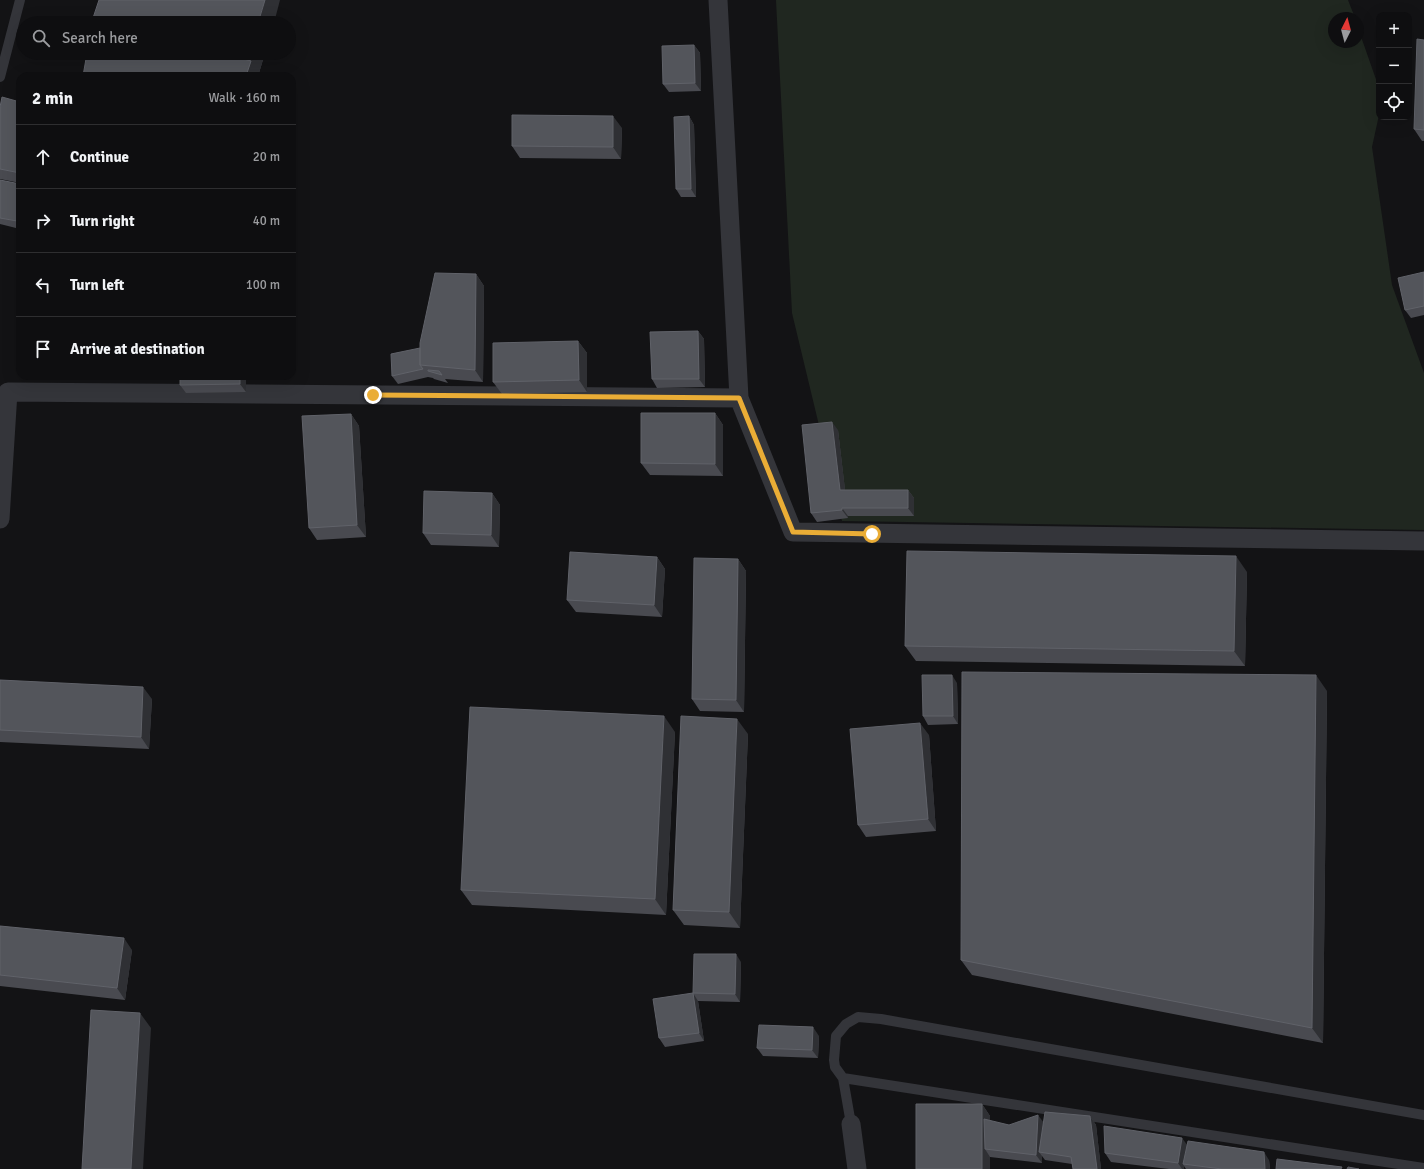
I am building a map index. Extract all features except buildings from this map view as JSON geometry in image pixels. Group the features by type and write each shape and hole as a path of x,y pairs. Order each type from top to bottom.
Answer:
{"street":[{"path":"718,0 739,398 793,532 1424,541"},
{"path":"0,519 4,392 739,398"},
{"path":"851,1124 857,1169"}],"lane":[{"path":"0,77 20,0"},
{"path":"851,1124 843,1078 835,1067 834,1060 836,1036 846,1024 858,1017 881,1018 1424,1115"},
{"path":"843,1078 1424,1168"}],"shaded area":[{"path":"776,0 1348,0 1353,12 1328,12 1328,48 1364,48 1364,45 1376,79 1376,120 1378,120 1372,147 1392,285 1424,373 1424,530 842,521 792,313"}],"route":[{"path":"373,395 739,398 793,532 872,534"}]}
